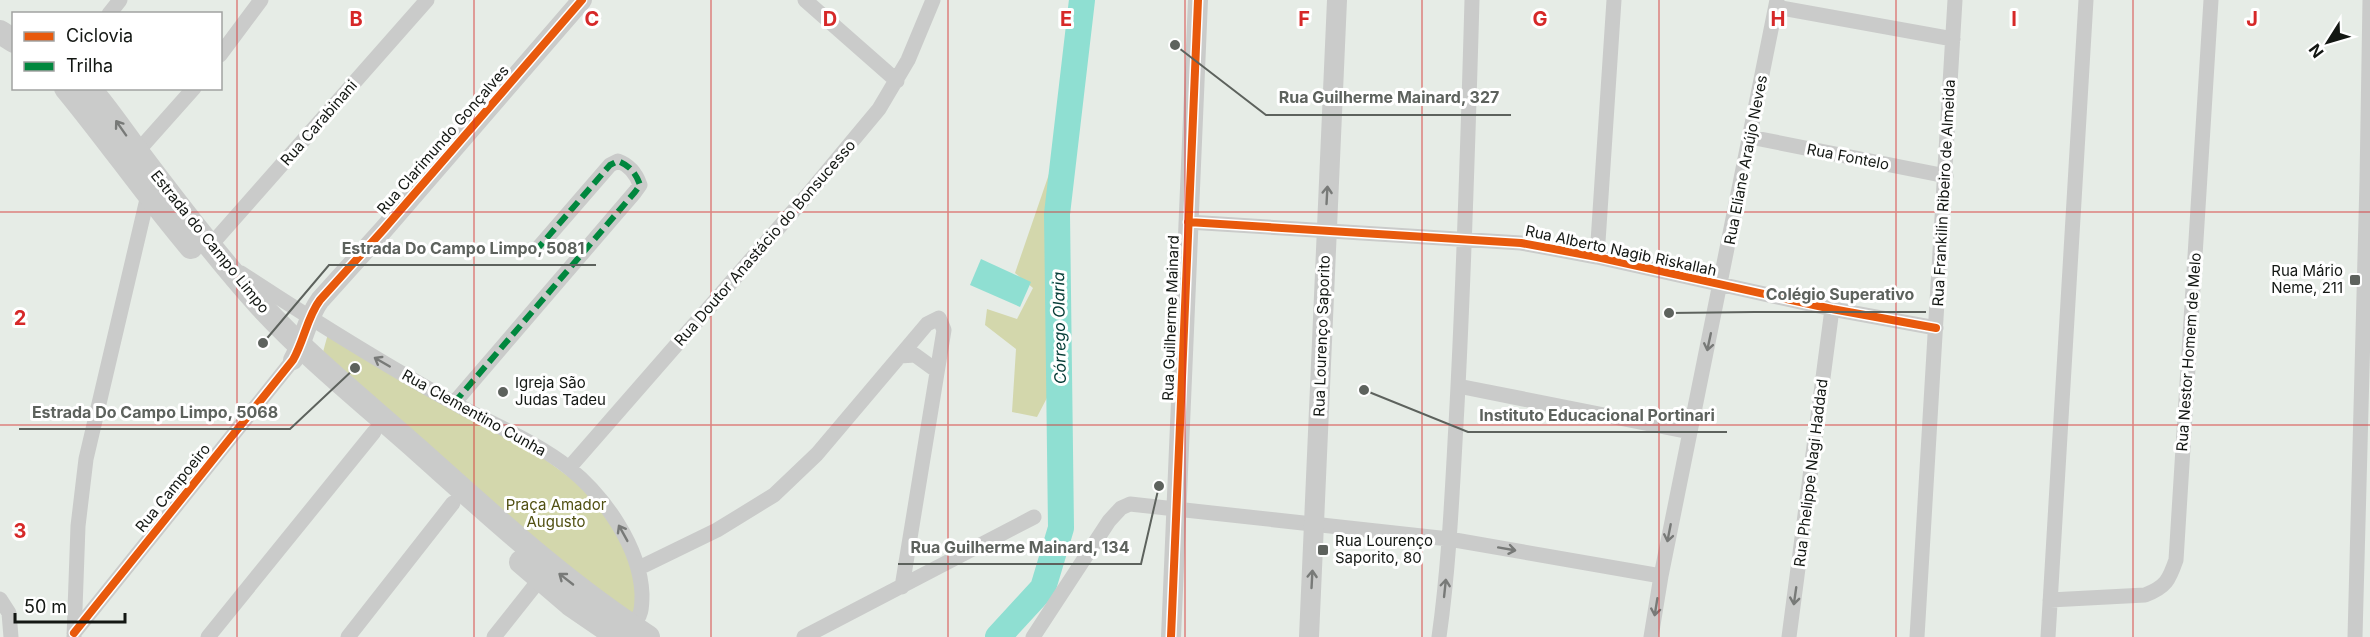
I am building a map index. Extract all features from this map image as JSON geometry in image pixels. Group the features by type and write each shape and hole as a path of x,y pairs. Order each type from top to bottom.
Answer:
{"main road":[{"name":"Estrada do Campo Limpo","path":"68,90 148,195 257,324 297,353 632,633"},
{"name":"Estrada do Campo Limpo","path":"91,90 216,253 260,304 297,353 374,432 570,604 632,633"}],"street":[{"path":"111,12 120,0"},
{"path":"222,51 261,0"},
{"name":"Rua Carabinani","path":"216,253 427,0"},
{"name":"Rua Clarimundo Gonçalves","path":"297,353 310,318 320,300 582,0"},
{"path":"806,0 897,81"},
{"name":"Rua Doutor Anastácio do Bonsucesso","path":"569,468 809,193 879,109 897,81 933,0"},
{"name":"Rua Guilherme Mainard","path":"1171,637 1198,0"},
{"name":"Rua Lourenço Saporito","path":"1310,637 1337,0"},
{"path":"1439,637 1449,539 1466,238 1472,0"},
{"path":"1597,257 1614,0"},
{"name":"Rua Frankilin Ribeiro de Almeida","path":"1917,637 1955,0"},
{"path":"2048,637 2086,0"},
{"name":"Rua Nestor Homem de Melo","path":"2050,600 2145,595 2157,590 2169,580 2176,560 2211,0"},
{"path":"2355,637 2363,585 2370,0"},
{"path":"1777,3 1953,39"},
{"name":"Rua Eliane Araújo Neves","path":"1651,637 1661,576 1777,3"},
{"path":"137,152 192,90"},
{"name":"Rua Fontelo","path":"1750,137 1946,176"},
{"path":"454,403 635,192 640,185 637,176 625,163 618,161 610,165 539,247"},
{"path":"74,635 78,526 86,459 148,195"},
{"name":"Rua Alberto Nagib Riskallah","path":"1188,222 1521,243 1597,257 1832,309 1936,328"},
{"name":"Rua Clementino Cunha","path":"216,253 310,318 454,403 547,453 569,468 598,498 616,522 639,568 642,607 632,633"},
{"name":"Rua Phelippe Nagi Haddad","path":"1789,637 1832,309"},
{"path":"639,568 717,530 774,495 817,454 927,324 939,318 942,320 944,330 902,587"},
{"name":"Rua Campoeiro","path":"74,635 297,353"},
{"path":"900,356 915,354 937,372"},
{"path":"1458,386 1690,432"},
{"path":"208,637 374,432"},
{"path":"348,637 453,502"},
{"path":"1033,637 1109,520 1124,506 1130,504 1449,539 1661,576"},
{"path":"804,637 1034,517"},
{"path":"494,637 540,579"},
{"path":"0,599 9,613 11,637"}],"green space":[{"path":"1059,145 1066,191 1049,394 1037,417 1012,412 1016,349 985,325 987,309 1017,319 1033,288 1015,273"},
{"name":"Praça Amador Augusto","path":"329,330 506,431 598,498 639,568 635,623 320,363"}],"water":[{"path":"981,259 1031,282 1020,307 970,285"}],"waterway":[{"name":"Córrego Olaria","path":"998,637 1043,588 1061,528 1057,214 1082,0"}],"marked path":[{"path":"454,403 635,192 640,185 632,170 618,161 610,165 539,247"}],"cycle path":[{"path":"74,633 293,360 320,300 582,0"},
{"path":"1171,637 1198,0"},
{"path":"1188,222 1521,243 1597,257 1832,309 1936,328"}],"place":[{"name":"Rua Guilherme Mainard, 327","path":"1175,45"},
{"name":"Rua Mário Neme, 211","path":"2355,280"},
{"name":"Colégio Superativo","path":"1669,313"},
{"name":"Estrada Do Campo Limpo, 5081","path":"263,343"},
{"name":"Estrada Do Campo Limpo, 5068","path":"355,368"},
{"name":"Instituto Educacional Portinari","path":"1364,390"},
{"name":"Igreja São Judas Tadeu","path":"503,392"},
{"name":"Rua Guilherme Mainard, 134","path":"1159,486"},
{"name":"Rua Lourenço Saporito, 80","path":"1323,550"}]}
